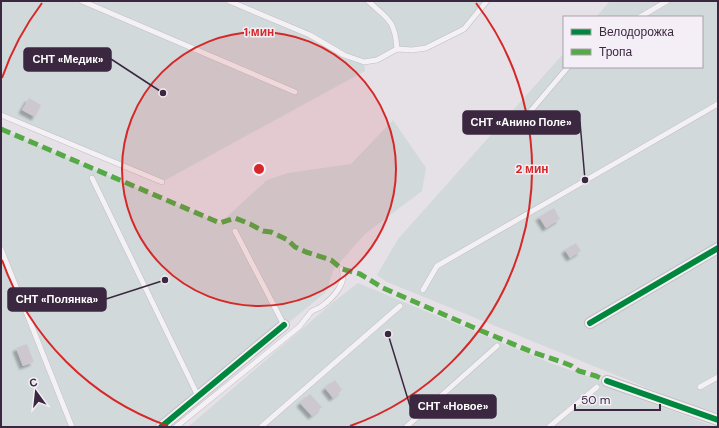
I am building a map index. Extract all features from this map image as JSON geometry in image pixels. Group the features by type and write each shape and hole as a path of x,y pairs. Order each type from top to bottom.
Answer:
{"street":[{"path":"590,323 718,248"},
{"path":"161,427 284,325"},
{"path":"607,381 718,420"}],"lane":[{"path":"82,1 294,92"},
{"path":"229,1 310,35 344,55 364,62 377,60 397,49 412,50 426,48 464,29 487,1"},
{"path":"368,1 393,24 396,34 397,49"},
{"path":"642,16 667,1"},
{"path":"523,120 567,68"},
{"path":"423,290 436,266 718,104"},
{"path":"1,115 162,182"},
{"path":"92,178 198,396"},
{"path":"235,231 284,325"},
{"path":"1,249 72,427"},
{"path":"176,427 299,327 312,311 322,307 331,299 337,291 344,275 342,269"},
{"path":"261,427 400,306"},
{"path":"406,427 498,346"},
{"path":"700,387 718,377"},
{"path":"549,427 597,387"}],"shaded area":[{"path":"1,1 487,1 464,29 426,48 397,49 377,60 364,62 365,71 162,182 1,115"},
{"path":"610,1 718,1 718,413 677,400 387,282 377,275 398,239 563,54 563,68 703,68 703,16 597,16"},
{"path":"393,120 426,168 422,191 365,234 334,269 326,292 161,427 1,427 1,129 220,223 267,180 288,173 351,164"},
{"path":"358,283 553,364 598,380 631,396 716,427 188,427 331,304"}],"building":[{"path":"29,98 41,105 35,117 22,110"},
{"path":"554,208 560,219 546,228 539,217"},
{"path":"576,243 581,251 570,258 565,250"},
{"path":"27,344 34,362 23,366 16,348"},
{"path":"335,380 342,390 333,398 325,388"},
{"path":"310,394 322,407 312,416 300,403"}],"marked path":[{"path":"1,129 220,223 235,218 263,231 271,232 288,240 295,247 331,260 342,269 360,274 383,288 532,352 562,362 579,371 607,381"}],"cycle path":[{"path":"590,323 718,248"},
{"path":"161,427 284,325"},
{"path":"607,381 718,420"}],"place":[{"name":"СНТ «Медик»","path":"163,93"},
{"name":"СНТ «Анино Поле»","path":"585,180"},
{"name":"СНТ «Полянка»","path":"165,280"},
{"name":"СНТ «Новое»","path":"388,334"}]}
